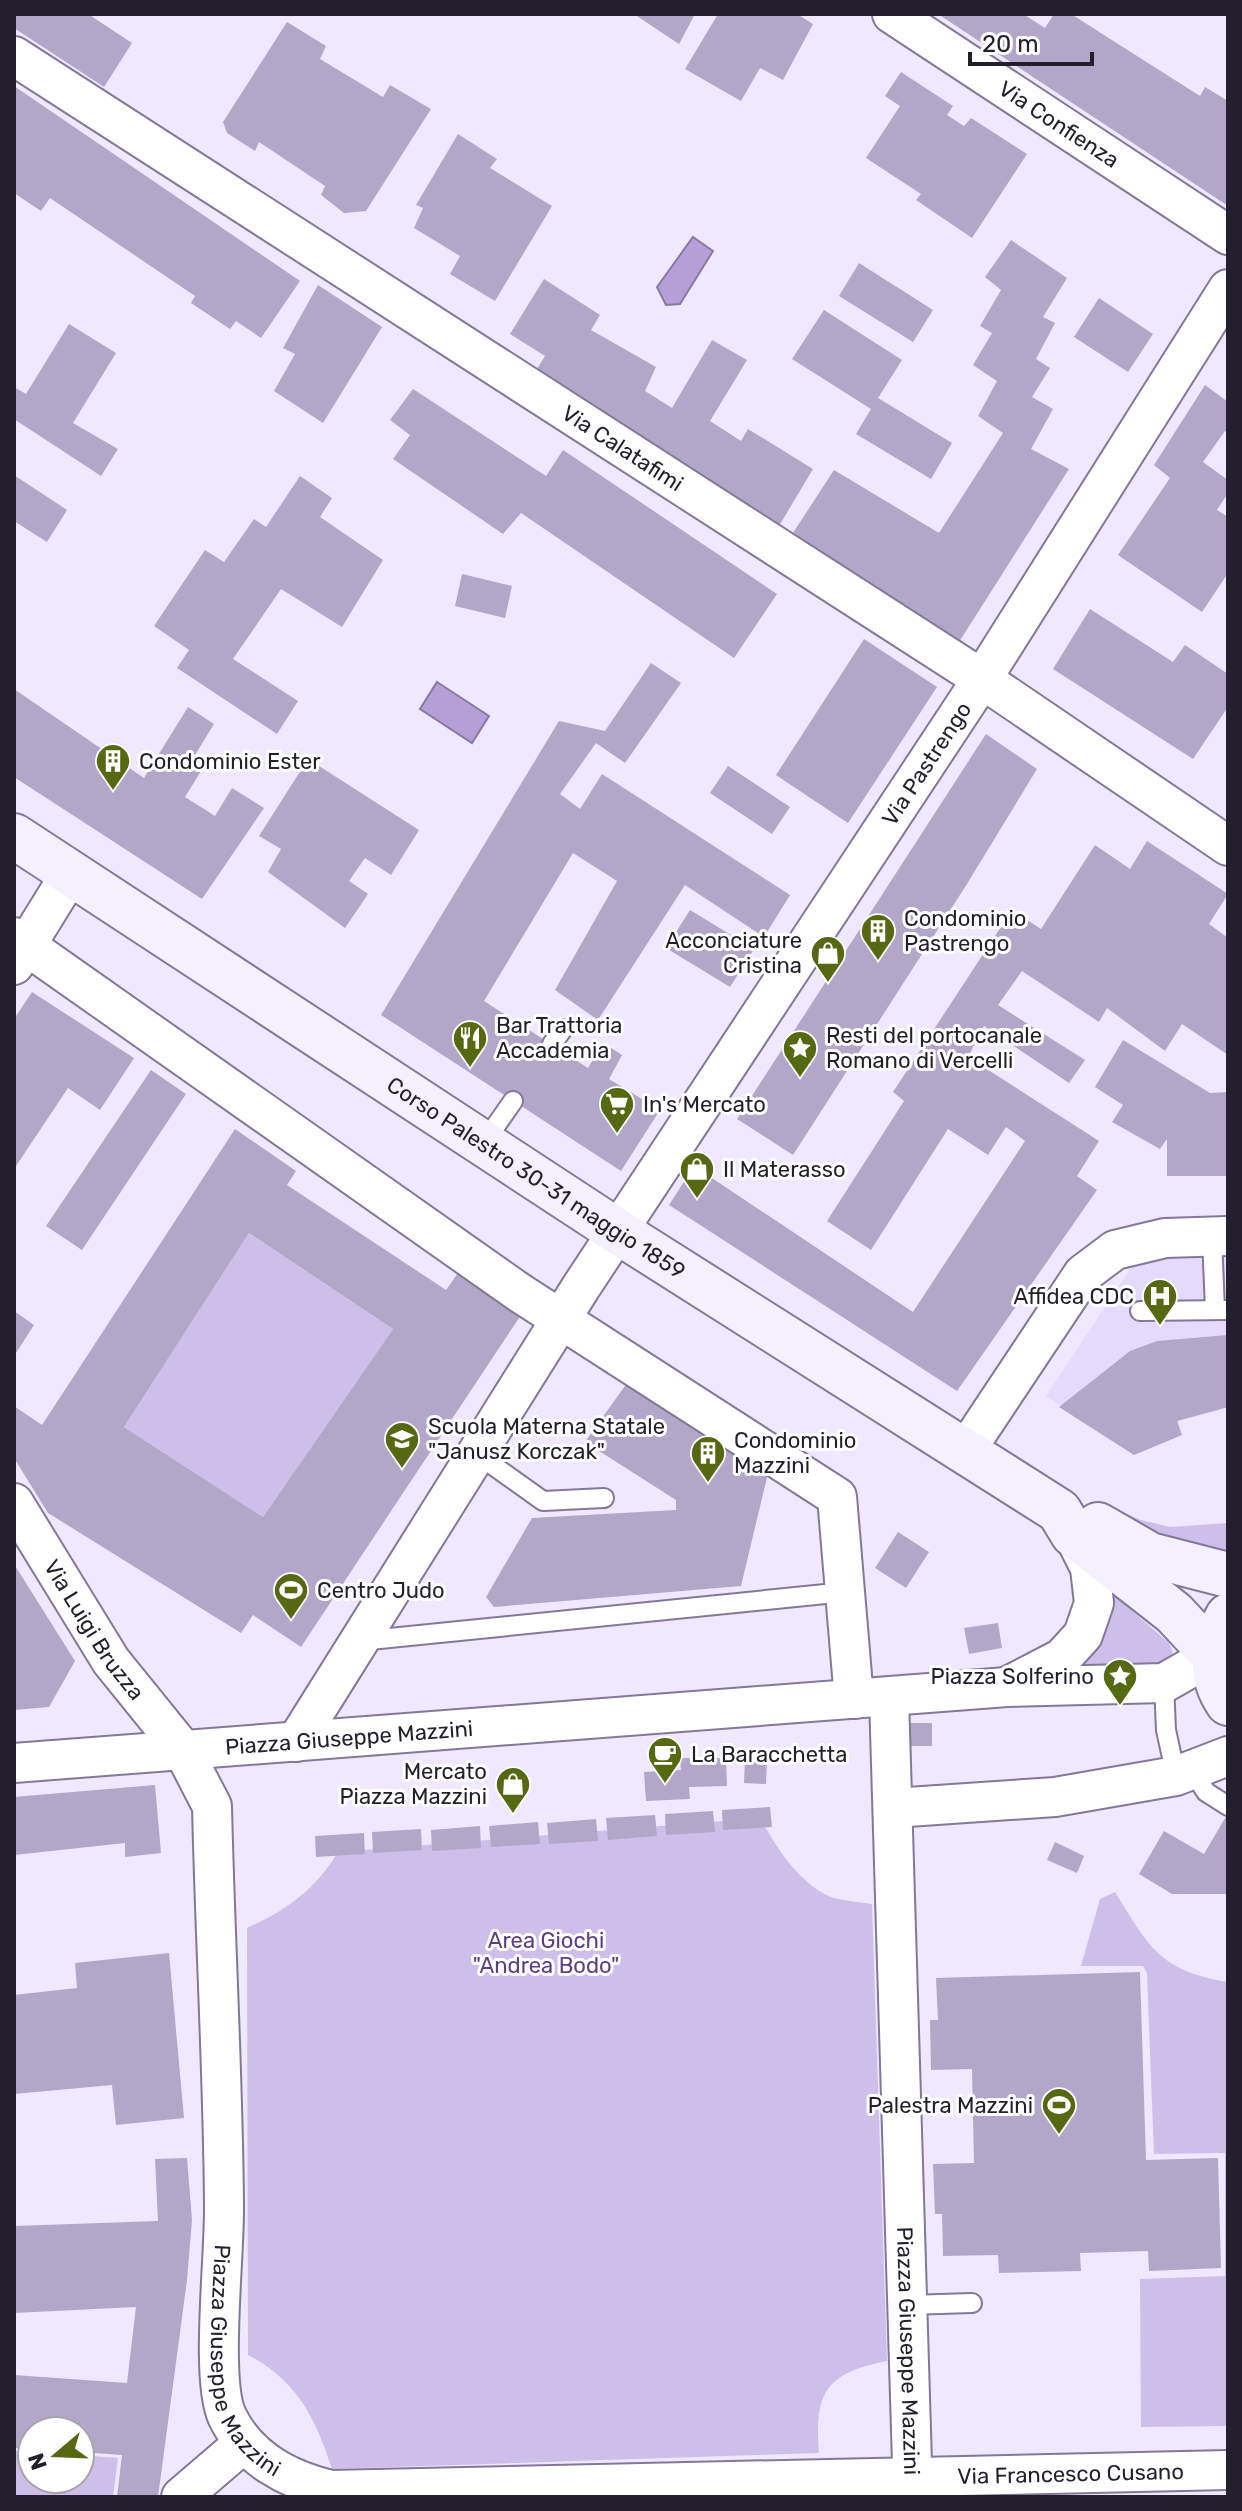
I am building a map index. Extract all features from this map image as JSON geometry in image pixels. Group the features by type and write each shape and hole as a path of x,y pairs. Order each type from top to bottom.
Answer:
{"main road":[{"name":"Corso Palestro 30-31 maggio 1859","path":"14,836 483,1144 964,1453 1067,1524 1174,1613 1221,1636"},
{"name":"Corso Palestro 30-31 maggio 1859","path":"1067,1524 1086,1519 1150,1555 1228,1575"},
{"path":"1221,1636 1220,1692 1228,1703"}],"street":[{"name":"Via Confienza","path":"907,18 1228,235"},
{"name":"Via Calatafimi","path":"14,56 982,679 1228,846"},
{"name":"Via Pastrengo","path":"296,1742 617,1231 982,679 1228,289"},
{"path":"71,873 18,949 562,1319 837,1497 845,1592 872,1698"},
{"path":"964,1453 1083,1274 1115,1250 1165,1238 1220,1237"},
{"name":"Via Luigi Bruzza","path":"14,1503 111,1661 183,1750"},
{"path":"1007,1687 1062,1658 1083,1635 1094,1603 1092,1580 1090,1568 1067,1524"},
{"name":"Piazza Giuseppe Mazzini","path":"872,1698 893,1808 913,2486 331,2490 296,2481 244,2443 226,2414 219,2363 224,2207 212,1806 183,1750 1007,1687 1164,1683 1221,1636"},
{"path":"14,1763 183,1750"},
{"path":"893,1808 1055,1797 1184,1773 1228,1756"},
{"path":"181,2497 244,2443"},
{"name":"Via Francesco Cusano","path":"913,2486 1228,2470"}],"lane":[{"path":"552,1044 563,1029"},
{"path":"483,1144 513,1101"},
{"path":"1140,1311 1222,1310 1220,1237"},
{"path":"477,1454 543,1501 604,1498"},
{"path":"360,1641 845,1592"},
{"path":"1164,1683 1166,1730 1184,1773 1228,1806"},
{"path":"908,2305 972,2303"}],"shaded area":[{"path":"693,237 713,251 680,304 666,305 657,287"},
{"path":"437,682 489,716 472,743 420,709"},
{"name":"Affidea CDC","path":"1228,1257 1228,1408 1178,1421 1182,1435 1134,1455 1046,1396 1137,1259"}],"green space":[{"path":"249,1233 393,1329 263,1517 124,1427"},
{"path":"1099,1502 1141,1520 1170,1527 1228,1523 1228,1564 1094,1511"},
{"path":"1104,1587 1168,1642 1173,1658 1164,1673 1063,1674"},
{"name":"Area Giochi \"Andrea Bodo\"","path":"761,1818 781,1853 812,1886 834,1898 872,1904 887,2361 850,2372 837,2379 828,2389 819,2415 819,2453 332,2469 311,2418 292,2389 280,2376 248,2355 247,1928 299,1898 320,1877 338,1852"},
{"path":"1115,1892 1137,1928 1159,1954 1186,1971 1228,1982 1228,2426 1141,2427 1140,2279 1225,2276 1225,2153 1154,2154 1147,1973 1143,1966 1081,1966 1100,1899"},
{"path":"14,2451 16,2495 96,2495 96,2456 118,2458 113,2497 14,2497"}],"building":[{"path":"14,14 88,14 132,43 104,87 14,28"},
{"path":"634,14 695,14 679,44"},
{"path":"718,14 797,14 813,24 783,80 760,68 741,101 685,69"},
{"path":"938,14 1023,14 1045,28 1054,14 1071,14 1200,96 1205,87 1228,101 1228,206"},
{"path":"287,22 326,46 320,59 383,97 390,85 431,109 366,211 344,213 321,195 325,186 259,142 255,151 227,133 223,122"},
{"path":"901,72 953,106 947,115 964,126 971,118 1027,154 972,238 916,200 921,194 866,158 900,106 885,96"},
{"path":"14,86 300,281 261,338 236,321 230,329 191,303 195,296 50,198 41,211 14,193"},
{"path":"458,134 497,159 490,168 552,206 495,301 450,274 460,256 414,228 423,208 416,205"},
{"path":"1011,240 1067,278 1043,317 1055,323 1036,359 1050,368 1032,397 1053,409 1031,449 1069,469 959,642 791,536 834,470 939,533 1003,433 978,416 997,381 973,365 992,333 980,326 1001,290 985,277"},
{"path":"859,263 933,310 913,342 839,296"},
{"path":"544,279 600,315 591,330 656,367 645,391 672,408 712,340 747,360 710,421 741,441 748,429 813,469 779,526 535,372 545,356 510,334"},
{"path":"318,285 382,327 323,423 274,391 295,354 283,348"},
{"path":"1099,298 1153,334 1128,372 1074,337"},
{"path":"824,310 902,360 878,398 952,443 931,479 856,434 871,409 792,359"},
{"path":"69,324 116,353 73,423 118,449 101,476 14,419 14,387 26,394"},
{"path":"1205,385 1228,402 1228,434 1225,431 1203,462 1228,480 1228,493 1217,510 1228,517 1228,573 1202,612 1118,555 1170,478 1154,465"},
{"path":"413,389 546,476 563,450 777,594 734,658 521,513 503,534 393,459 410,435 390,420"},
{"path":"14,475 67,510 47,542 14,521"},
{"path":"300,476 332,498 320,517 383,560 342,627 281,589 233,659 298,701 277,734 177,668 189,650 154,626 205,550 224,562 254,519 266,527"},
{"path":"462,574 512,586 505,618 455,606"},
{"path":"1090,609 1173,662 1185,645 1228,674 1228,707 1193,759 1053,669"},
{"path":"864,639 937,687 848,823 776,775"},
{"path":"651,663 681,683 625,763 596,743 560,794 580,809 602,774 790,895 764,937 685,885 598,1020 555,990 617,881 573,853 484,1001 588,1068 603,1043 622,1055 609,1079 660,1110 621,1171 381,1015 559,721 605,731"},
{"name":"Condominio Ester","path":"14,689 144,778 188,707 214,724 195,755 206,763 185,797 215,816 232,788 264,808 202,899 14,777"},
{"path":"986,734 1037,769 793,1155 737,1119"},
{"path":"308,759 419,830 391,875 365,858 349,881 368,894 345,928 268,872 281,849 259,836"},
{"path":"728,766 790,807 772,834 710,793"},
{"path":"1147,841 1228,894 1209,924 1228,938 1228,1055 1182,1024 1165,1051 1107,1008 1099,1022 1022,971 998,1005 1085,1060 1069,1083 984,1026 968,1057 1099,1141 1077,1176 1097,1190 957,1391 669,1205 694,1166 913,1312 1025,1141 1006,1127 988,1155 948,1129 871,1250 827,1221 904,1101 893,1092 1012,910 1041,929 1095,845 1130,869"},
{"path":"690,910 754,949 730,987 666,948"},
{"path":"32,992 134,1058 100,1110 68,1088 14,1169 14,1019"},
{"path":"1123,1040 1210,1093 1228,1092 1228,1176 1167,1176 1167,1139 1160,1149 1112,1122 1123,1105 1095,1087"},
{"path":"151,1070 186,1094 82,1250 46,1226"},
{"path":"235,1129 296,1171 287,1185 446,1290 458,1273 521,1315 301,1647 253,1615 241,1633 48,1513 14,1458 14,1406 42,1425","holes":["249,1233 393,1329 263,1517 124,1427"]},
{"path":"14,1311 34,1325 14,1356"},
{"path":"1228,1335 1228,1407 1177,1421 1182,1435 1134,1455 1059,1407 1130,1351 1157,1341"},
{"name":"Condominio Mazzini","path":"632,1376 769,1469 741,1586 494,1607 486,1597 532,1518 676,1510 676,1500 585,1442"},
{"path":"898,1532 929,1552 906,1588 875,1568"},
{"path":"14,1564 75,1661 49,1707 14,1710"},
{"path":"998,1623 1002,1648 969,1654 964,1628"},
{"path":"910,1723 932,1723 932,1746 909,1746"},
{"path":"680,1758 726,1758 727,1786 689,1787 690,1799 646,1801 644,1772 681,1770"},
{"path":"745,1759 767,1759 766,1784 744,1783"},
{"path":"155,1785 161,1853 125,1857 125,1843 14,1855 14,1797"},
{"path":"770,1807 772,1827 723,1830 722,1810"},
{"path":"713,1811 715,1832 666,1835 665,1814"},
{"path":"1228,1813 1228,1894 1172,1894 1139,1874 1164,1831 1204,1854"},
{"path":"655,1815 657,1836 608,1840 606,1818"},
{"path":"596,1819 598,1841 549,1844 547,1823"},
{"path":"538,1822 540,1844 491,1847 489,1826"},
{"path":"480,1826 481,1848 432,1851 431,1830"},
{"path":"421,1829 422,1850 373,1853 372,1832"},
{"path":"364,1833 365,1854 316,1857 315,1836"},
{"path":"1055,1842 1084,1856 1077,1873 1047,1860"},
{"path":"169,1953 184,2118 116,2125 112,2085 14,2094 14,1995 77,1988 75,1963"},
{"name":"Palestra Mazzini","path":"1140,1972 1146,2160 1218,2158 1221,2268 1149,2271 1148,2251 1080,2253 1081,2271 999,2273 998,2255 943,2256 942,2214 935,2214 933,2164 974,2163 972,2069 931,2070 930,2020 938,2020 936,1978"},
{"path":"187,2158 192,2220 187,2280 158,2497 117,2497 122,2455 96,2453 96,2415 16,2415 14,2448 14,2375 127,2383 136,2307 14,2313 14,2226 158,2221 155,2159"}],"place":[{"name":"Condominio Ester","path":"113,792"},
{"name":"Condominio Pastrengo","path":"878,962"},
{"name":"Acconciature Cristina","path":"828,984"},
{"name":"Bar Trattoria Accademia","path":"470,1069"},
{"name":"Resti del portocanale Romano di Vercelli","path":"800,1079"},
{"name":"In's Mercato","path":"617,1135"},
{"name":"Il Materasso","path":"697,1200"},
{"name":"Affidea CDC","path":"1160,1327"},
{"name":"Scuola Materna Statale \"Janusz Korczak\"","path":"402,1470"},
{"name":"Condominio Mazzini","path":"708,1484"},
{"name":"Centro Judo","path":"291,1621"},
{"name":"Piazza Solferino","path":"1120,1707"},
{"name":"La Baracchetta","path":"665,1785"},
{"name":"Mercato Piazza Mazzini","path":"513,1815"},
{"name":"Palestra Mazzini","path":"1059,2136"}]}
